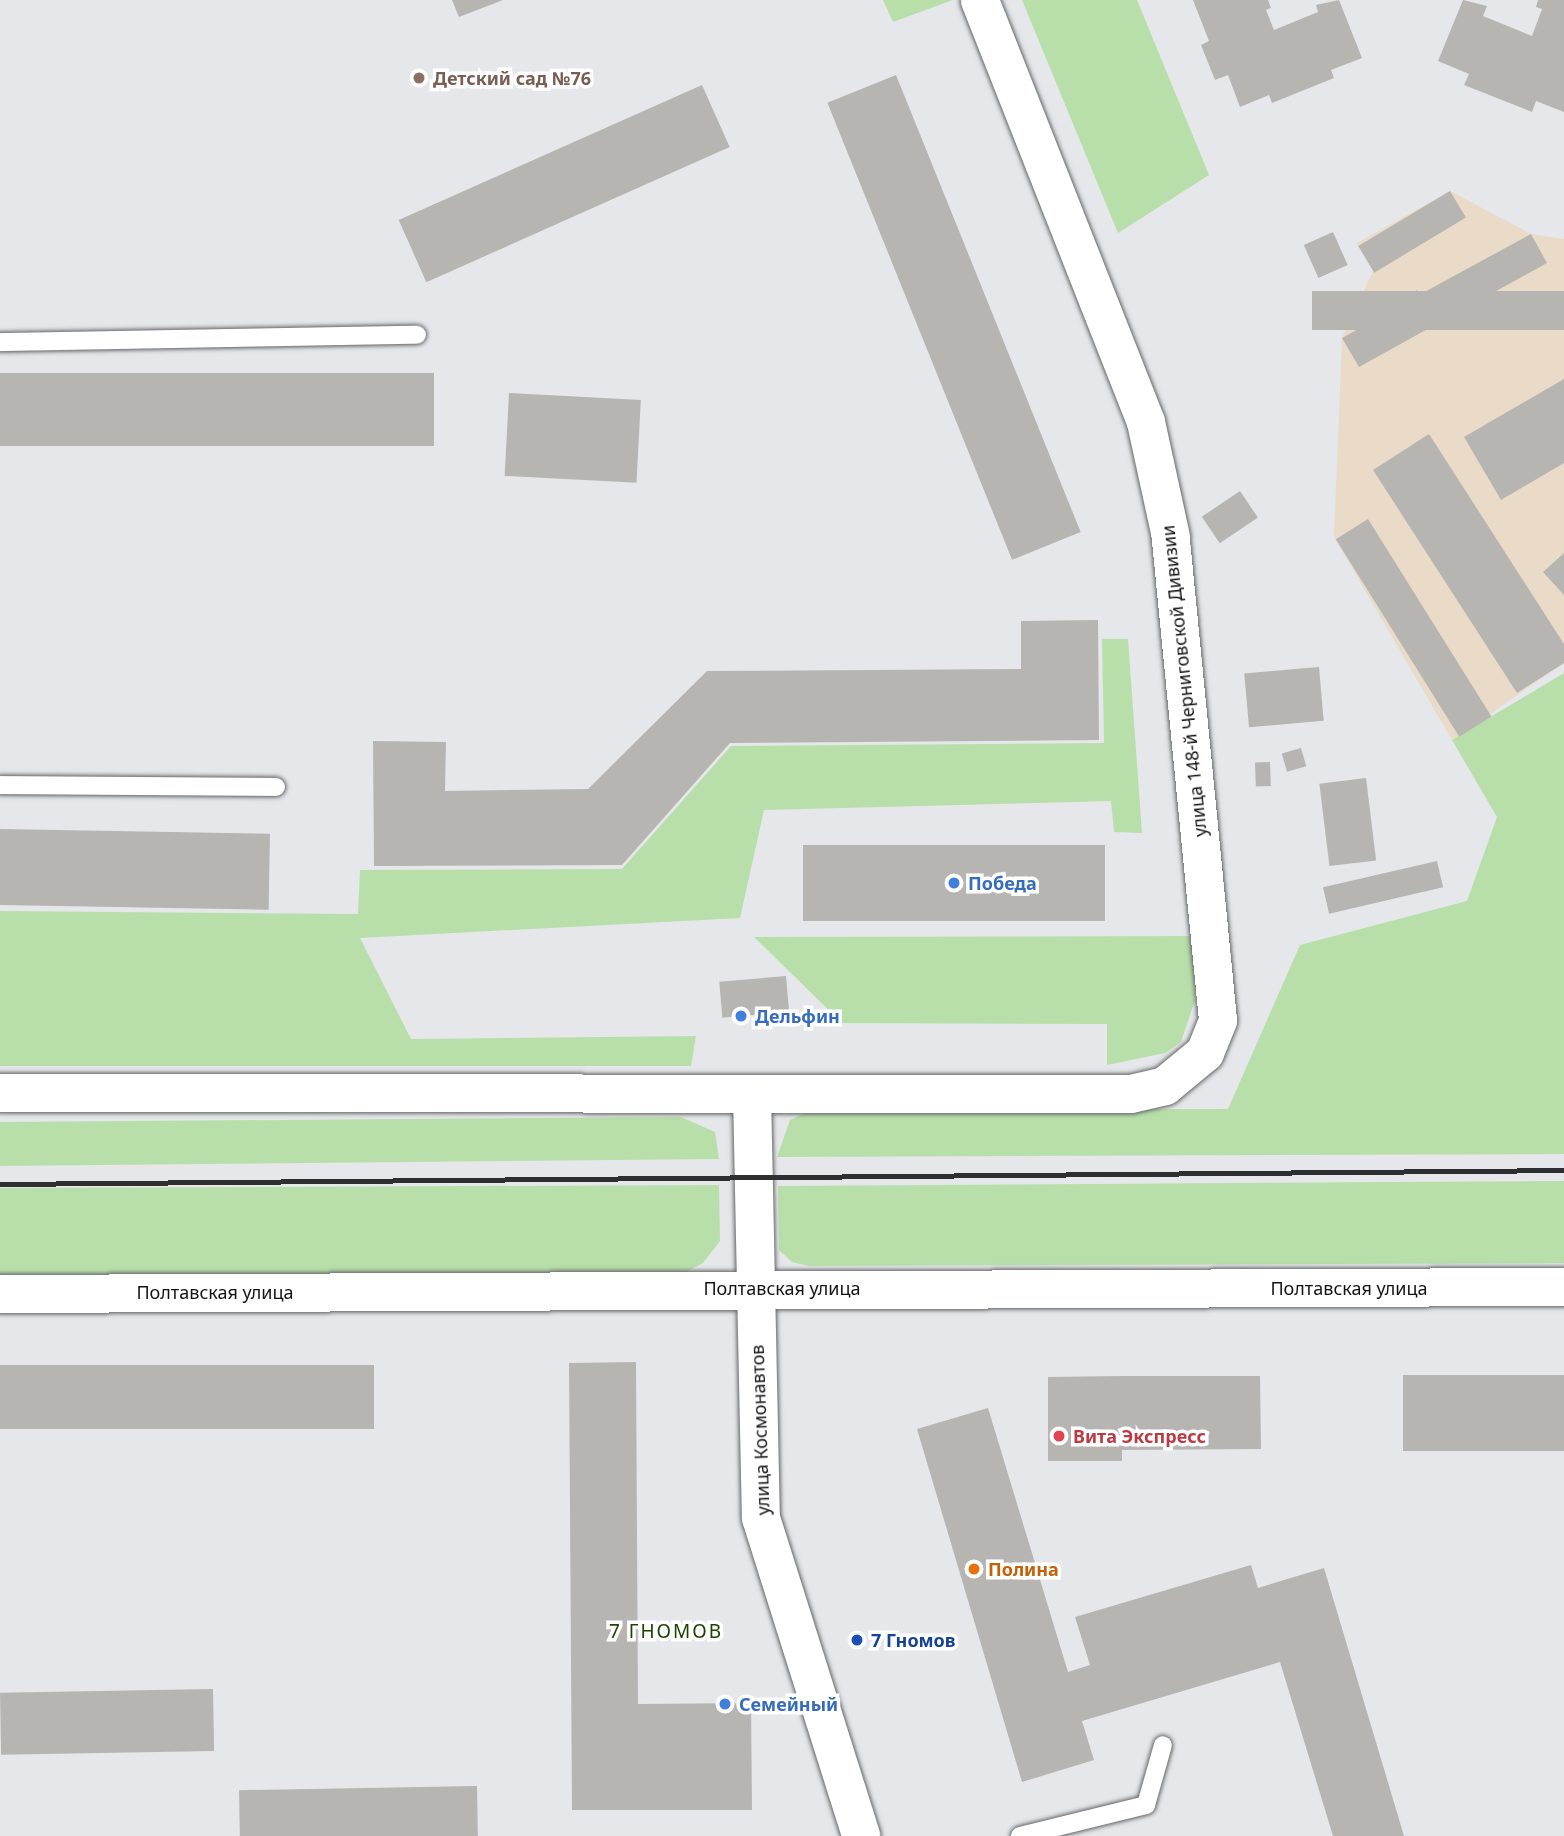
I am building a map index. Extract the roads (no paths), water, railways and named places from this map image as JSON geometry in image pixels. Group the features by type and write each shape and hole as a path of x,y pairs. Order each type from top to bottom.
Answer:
{"street":[{"name":"улица 148-й Черниговской Дивизии","path":"752,1094 1131,1094 1165,1086 1187,1070 1205,1053 1218,1020 1171,537 1146,422 980,0"},
{"path":"0,1093 752,1094"},
{"name":"улица Космонавтов","path":"752,1094 761,1518 862,1836"},
{"name":"Полтавская улица","path":"0,1294 756,1288 1564,1287"}],"lane":[{"path":"0,342 417,335"},
{"path":"0,785 276,787"},
{"path":"1020,1836 1146,1805 1163,1745"}],"railway":[{"path":"0,1184 1564,1170"}],"place":[{"name":"Детский сад №76","path":"419,78"},
{"name":"Победа","path":"954,883"},
{"name":"Дельфин","path":"741,1016"},
{"name":"Вита Экспресс","path":"1059,1436"},
{"name":"Полина","path":"974,1569"},
{"name":"7 Гномов","path":"857,1640"},
{"name":"Семейный","path":"725,1704"}],"district":[{"name":"7 ГНОМОВ","path":"666,1632"}]}
